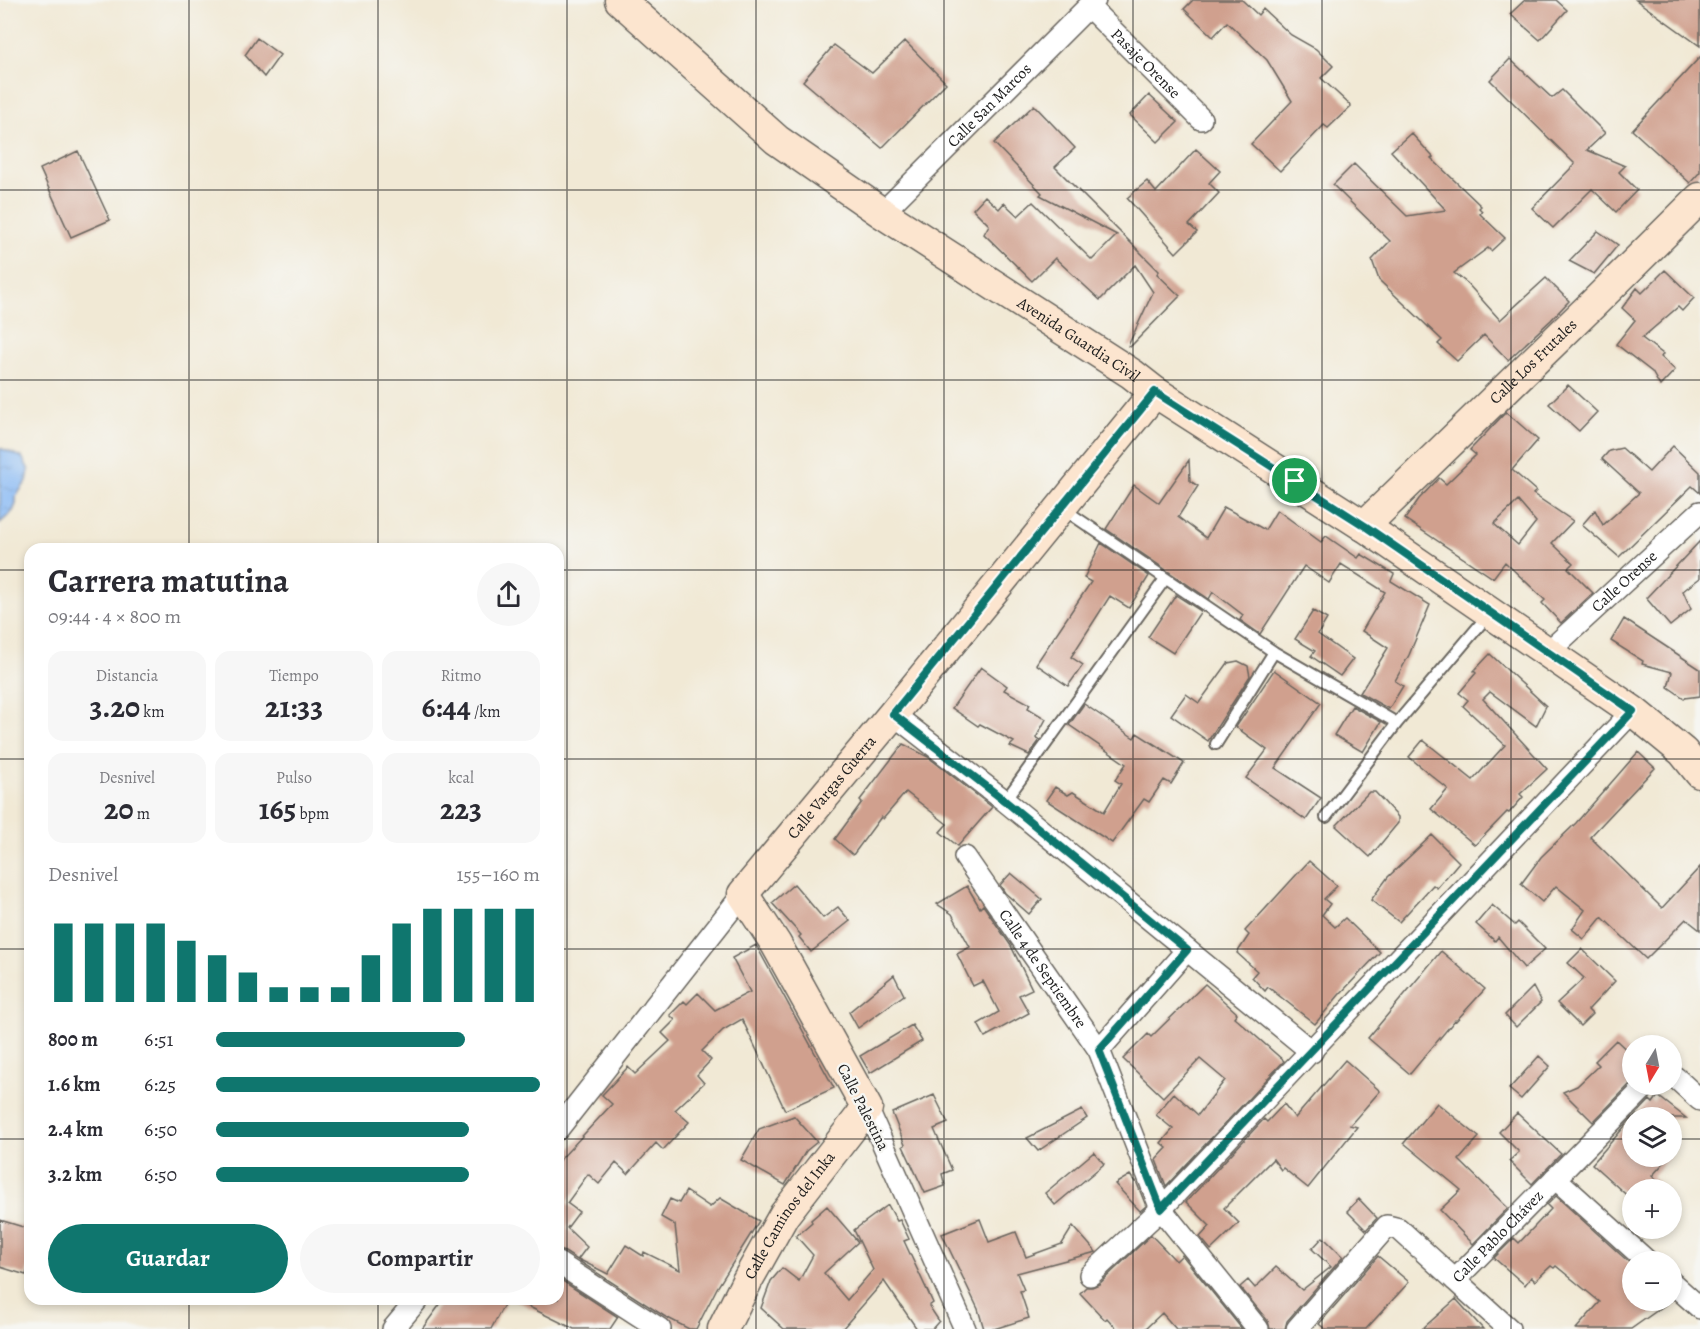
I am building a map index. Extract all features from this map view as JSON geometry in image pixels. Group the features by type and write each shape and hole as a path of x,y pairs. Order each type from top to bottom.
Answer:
{"street":[{"name":"Avenida Guardia Civil","path":"620,0 777,140 882,213 1365,526 1633,711 1694,756"},
{"name":"Calle San Marcos","path":"882,213 1092,3"},
{"name":"Pasaje Orense","path":"1092,3 1201,119"},
{"name":"Calle Los Frutales","path":"1365,526 1700,198"},
{"name":"Calle Vargas Guerra","path":"564,1121 742,894 893,714 1155,392"},
{"name":"Calle Orense","path":"1548,652 1700,512"},
{"path":"1090,1275 1161,1209 1633,711"},
{"path":"893,714 1005,801 1312,1052"},
{"name":"Calle 4 de Septiembre","path":"965,857 1099,1050 1161,1209 1258,1329"},
{"name":"Calle Palestina","path":"742,894 776,944 867,1108 965,1329"},
{"path":"1099,1050 1187,950"},
{"path":"1682,1084 1700,1100"},
{"name":"Calle Pablo Chávez","path":"1297,1329 1387,1227 1399,1229 1455,1280 1637,1095"},
{"name":"Calle Caminos del Inka","path":"723,1329 784,1215 867,1108"},
{"path":"1555,1178 1636,1251"},
{"path":"564,1267 660,1329"},
{"path":"1455,1280 1509,1329"},
{"path":"1682,1292 1700,1308"},
{"path":"393,1329 413,1305"}],"lane":[{"path":"1061,507 1274,652 1397,723"},
{"path":"1005,801 1165,579"},
{"path":"1326,817 1397,723 1490,614"},
{"path":"1216,744 1274,652"}],"water":[{"path":"0,448 22,457 29,470 27,481 16,496 13,511 0,523"}],"building":[{"path":"1193,0 1242,0 1258,15 1263,9 1291,35 1316,49 1333,66 1321,78 1351,106 1328,128 1324,125 1280,171 1251,144 1292,101 1267,60 1227,22 1213,37 1184,9"},
{"path":"1525,0 1556,0 1567,10 1540,40 1510,14"},
{"path":"1636,0 1700,0 1700,46"},
{"path":"257,38 280,55 264,77 245,55"},
{"path":"905,41 946,83 882,148 803,81 834,45 872,73"},
{"path":"1700,57 1700,172 1690,183 1632,130"},
{"path":"1510,59 1552,98 1562,90 1605,133 1587,150 1625,166 1619,172 1637,190 1616,212 1592,189 1553,228 1532,208 1575,164 1490,80"},
{"path":"1149,95 1178,122 1158,142 1130,115"},
{"path":"1034,105 1075,148 1055,167 1159,271 1157,274 1180,296 1130,347 1128,346 1153,292 1135,265 1100,300 1055,258 1032,281 984,234 989,225 973,209 985,196 999,209 1004,203 1018,216 1033,202 1092,260 1117,235 1040,195 1042,193 994,143"},
{"path":"1411,133 1433,157 1431,158 1481,206 1480,214 1505,238 1491,251 1488,248 1454,273 1467,283 1500,320 1546,278 1569,301 1508,360 1484,335 1457,361 1438,344 1442,340 1379,280 1372,260 1390,241 1333,185 1354,164 1407,216 1446,210 1391,151"},
{"path":"1196,149 1220,171 1209,183 1219,193 1189,225 1197,232 1176,253 1127,198 1147,181 1156,192"},
{"path":"78,151 110,220 71,237 40,169"},
{"path":"1598,231 1618,245 1594,274 1569,261"},
{"path":"1665,270 1694,298 1682,311 1678,307 1642,338 1663,354 1661,357 1675,370 1660,386 1652,372 1616,344 1635,320 1622,308 1637,288 1642,293"},
{"path":"1568,385 1597,412 1579,431 1549,404"},
{"path":"1506,412 1538,440 1512,470 1536,491 1533,494 1573,521 1552,543 1573,563 1568,568 1593,593 1561,623 1542,603 1545,600 1505,562 1493,578 1405,519 1419,499 1439,478 1446,484 1476,455 1470,450","holes":["1518,501 1536,522 1518,545 1494,524"]},
{"path":"1673,446 1700,472 1700,493 1692,486 1619,557 1582,525 1595,510 1603,525 1639,493 1602,459 1609,451 1622,448 1649,472"},
{"path":"1189,460 1190,481 1198,486 1178,517 1206,538 1224,507 1265,530 1277,510 1321,542 1326,536 1358,558 1361,554 1394,574 1391,581 1430,605 1409,655 1395,681 1403,686 1389,709 1360,693 1388,648 1362,631 1385,592 1341,564 1329,583 1304,566 1260,634 1240,620 1243,615 1213,592 1209,599 1106,529 1134,485 1159,503"},
{"path":"1700,541 1700,578 1683,591 1691,609 1670,626 1646,598"},
{"path":"1101,543 1149,576 1129,608 1110,596 1071,657 1083,665 1068,686 1036,664 1091,582 1084,578"},
{"path":"1176,595 1201,611 1173,653 1148,637"},
{"path":"1313,611 1327,619 1318,634 1353,659 1340,676 1311,656 1315,651 1295,639"},
{"path":"1624,619 1700,669 1700,696 1684,698 1668,687 1672,672 1642,664 1643,661 1611,641"},
{"path":"1490,654 1546,706 1536,726 1490,692 1483,699 1547,769 1520,794 1523,797 1509,813 1507,812 1475,845 1431,809 1448,789 1409,757 1423,740 1473,780 1505,745 1463,706 1468,700 1459,693 1476,673 1474,671"},
{"path":"1238,661 1248,666 1250,676 1208,741 1171,715 1186,694 1199,703 1228,663"},
{"path":"981,667 1007,686 1004,690 1030,704 1028,708 1046,719 1036,738 1040,740 1029,755 1010,746 1014,742 980,724 978,726 952,708"},
{"path":"1274,670 1321,703 1275,768 1321,798 1306,820 1246,778 1267,750 1236,727"},
{"path":"1084,704 1134,738 1137,733 1184,763 1171,784 1164,780 1149,802 1144,799 1112,843 1046,800 1055,787 1068,795 1073,792 1104,812 1121,784 1115,780 1126,764 1069,725"},
{"path":"1352,706 1381,722 1363,752 1334,735"},
{"path":"903,744 928,757 992,807 958,846 940,832 947,824 906,792 883,819 881,817 853,855 835,839 862,802 860,800"},
{"path":"1638,752 1655,768 1590,837 1662,908 1700,867 1700,930 1686,919 1646,959 1602,917 1584,939 1572,929 1585,910 1556,886 1542,902 1521,884 1541,857 1576,823"},
{"path":"1369,792 1375,792 1398,817 1398,823 1370,857 1336,826"},
{"path":"1432,835 1459,862 1437,888 1433,885 1399,922 1371,900 1388,877"},
{"path":"1309,861 1337,886 1324,899 1330,904 1322,915 1335,927 1345,918 1380,952 1315,1024 1268,987 1265,991 1252,977 1257,971 1237,953 1249,935 1245,931"},
{"path":"1011,873 1042,899 1029,914 1005,893 1000,885"},
{"path":"794,884 823,918 838,907 850,921 811,952 799,937 801,935 772,903"},
{"path":"967,886 980,908 983,905 1011,946 1032,989 1019,995 1029,1013 985,1037 978,1024 999,1012 983,981 973,986 957,954 970,947 952,914 937,904"},
{"path":"1492,905 1515,925 1518,922 1545,949 1524,968 1498,937 1495,941 1476,924"},
{"path":"756,945 834,1088 785,1110 742,1019 723,1030 702,1051 711,1060 697,1075 704,1083 675,1110 689,1122 663,1150 656,1143 628,1174 616,1163 599,1184 588,1174 567,1203 579,1212 567,1228 587,1247 578,1259 608,1274 626,1245 643,1256 644,1252 680,1270 675,1225 661,1217 670,1199 679,1203 686,1191 710,1207 720,1198 759,1221 717,1288 696,1329 689,1329 664,1316 564,1252 564,1156 612,1104 602,1095 628,1067 635,1074 670,1041 662,1033 675,1020 670,1015 684,1001 687,1004 698,993 715,1010 750,992 732,958"},
{"path":"1582,949 1615,981 1588,1010 1592,1014 1580,1026 1557,1003 1584,978 1568,963"},
{"path":"1441,951 1485,989 1455,1020 1410,1074 1368,1038"},
{"path":"894,975 904,995 858,1028 849,1012"},
{"path":"1205,984 1237,1013 1234,1017 1284,1061 1166,1186 1156,1160 1167,1148 1161,1143 1173,1129 1156,1115 1174,1093 1198,1115 1225,1080 1200,1059 1163,1097 1123,1059 1148,1034 1151,1037"},
{"path":"1533,987 1541,1002 1516,1027 1505,1015"},
{"path":"912,1025 922,1041 870,1073 860,1056"},
{"path":"1616,1040 1622,1046 1622,1092 1593,1122 1563,1092 1577,1086 1599,1065 1595,1061"},
{"path":"1539,1056 1550,1066 1521,1099 1509,1089"},
{"path":"1345,1060 1380,1091 1350,1125 1357,1127 1308,1188 1283,1168 1281,1170 1273,1159 1224,1208 1239,1223 1211,1250 1200,1237 1210,1226 1186,1202 1264,1119 1267,1122 1284,1104 1295,1118"},
{"path":"934,1095 948,1123 934,1129 952,1170 942,1174 945,1186 925,1193 903,1146 905,1145 892,1113"},
{"path":"1658,1096 1672,1107 1643,1107 1650,1100 1653,1103"},
{"path":"1437,1103 1479,1137 1459,1160 1508,1208 1473,1244 1440,1210 1461,1190 1404,1143"},
{"path":"1082,1110 1087,1118 1038,1151 1027,1138"},
{"path":"1517,1113 1561,1154 1532,1184 1509,1161 1519,1152 1499,1132"},
{"path":"794,1116 817,1142 806,1151 785,1185 741,1160 759,1129"},
{"path":"1622,1130 1622,1167 1660,1167 1652,1176 1655,1179 1622,1179 1622,1191 1592,1164"},
{"path":"1094,1152 1104,1164 1055,1205 1045,1193"},
{"path":"1130,1175 1136,1181 1146,1206 1140,1211 1115,1184"},
{"path":"1556,1196 1622,1256 1622,1311 1656,1311 1631,1329 1576,1329 1600,1302 1556,1266 1554,1268 1551,1266 1535,1281 1531,1277 1525,1285 1494,1258 1514,1238 1519,1243 1551,1209 1547,1205"},
{"path":"1359,1199 1377,1218 1366,1230 1347,1211"},
{"path":"888,1205 897,1221 900,1220 909,1239 904,1241 933,1303 929,1306 939,1321 932,1329 917,1329 884,1281 842,1329 784,1329 761,1308 771,1281 782,1268 799,1281 813,1255 796,1236 827,1206 858,1242 824,1273 847,1300 873,1270 854,1230"},
{"path":"980,1219 989,1242 1016,1232 1026,1257 1062,1244 1073,1226 1096,1252 1017,1273 1024,1290 1020,1291 1029,1318 994,1329 984,1329 978,1309 942,1234"},
{"path":"0,1220 24,1227 24,1274 0,1267"},
{"path":"1151,1235 1176,1261 1182,1255 1242,1329 1176,1329 1162,1313 1145,1329 1117,1329 1107,1318 1105,1320 1080,1293 1086,1287 1099,1284"},
{"path":"1323,1237 1343,1257 1287,1321 1285,1329 1270,1329 1268,1321 1240,1287 1248,1280 1255,1288 1276,1267 1302,1290 1331,1267 1312,1249"},
{"path":"1378,1256 1409,1282 1366,1329 1325,1329 1319,1324"},
{"path":"564,1282 618,1317 610,1329 574,1329 525,1305 564,1305"},
{"path":"1456,1299 1483,1329 1422,1329"},
{"path":"440,1305 504,1305 491,1329 422,1329"}],"route":[{"path":"1155,392 1295,481 1365,526 1633,711 1161,1209 1099,1050 1187,950 1005,801 893,714 1155,392"}]}
